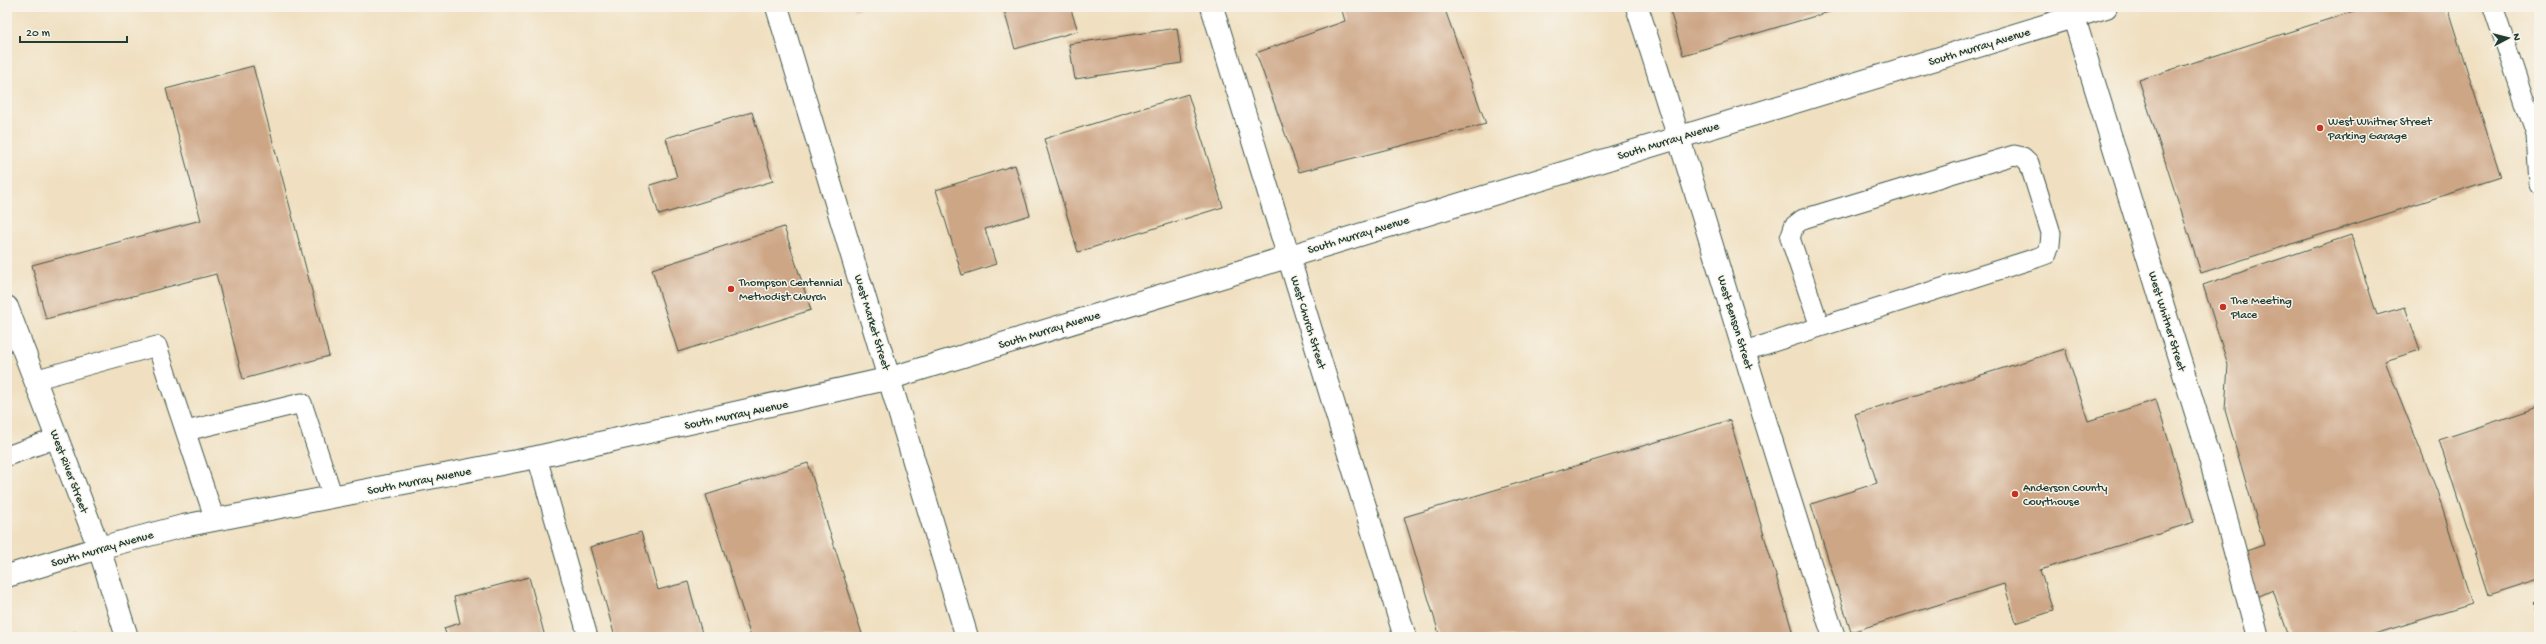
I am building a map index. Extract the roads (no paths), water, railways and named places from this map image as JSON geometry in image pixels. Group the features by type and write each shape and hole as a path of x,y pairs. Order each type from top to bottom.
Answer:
{"street":[{"name":"West Market Street","path":"777,7 891,378 967,637"},
{"name":"West Church Street","path":"1212,7 1405,637"},
{"name":"West Benson Street","path":"1637,7 1680,137 1834,637"},
{"name":"South Murray Avenue","path":"7,576 99,548 215,520 537,457 891,378 1680,137 2072,12 2106,7"},
{"name":"West Whitner Street","path":"2072,12 2209,455 2258,637"},
{"name":"West River Street","path":"9,317 99,548 127,637"}],"lane":[{"path":"2493,7 2536,135 2539,184"},
{"path":"1745,351 1820,327 2047,254 2051,233 2029,163 2023,157 2014,155 1803,219 1794,226 1790,238 1820,327"},
{"path":"34,380 157,346 215,520"},
{"path":"186,431 302,403 333,497"},
{"path":"7,456 57,438"},
{"path":"537,457 588,637"}],"place":[{"name":"West Whitner Street Parking Garage","path":"2320,128"},
{"name":"Thompson Centennial Methodist Church","path":"731,289"},
{"name":"The Meeting Place","path":"2223,307"},
{"name":"Anderson County Courthouse","path":"2015,494"}]}
